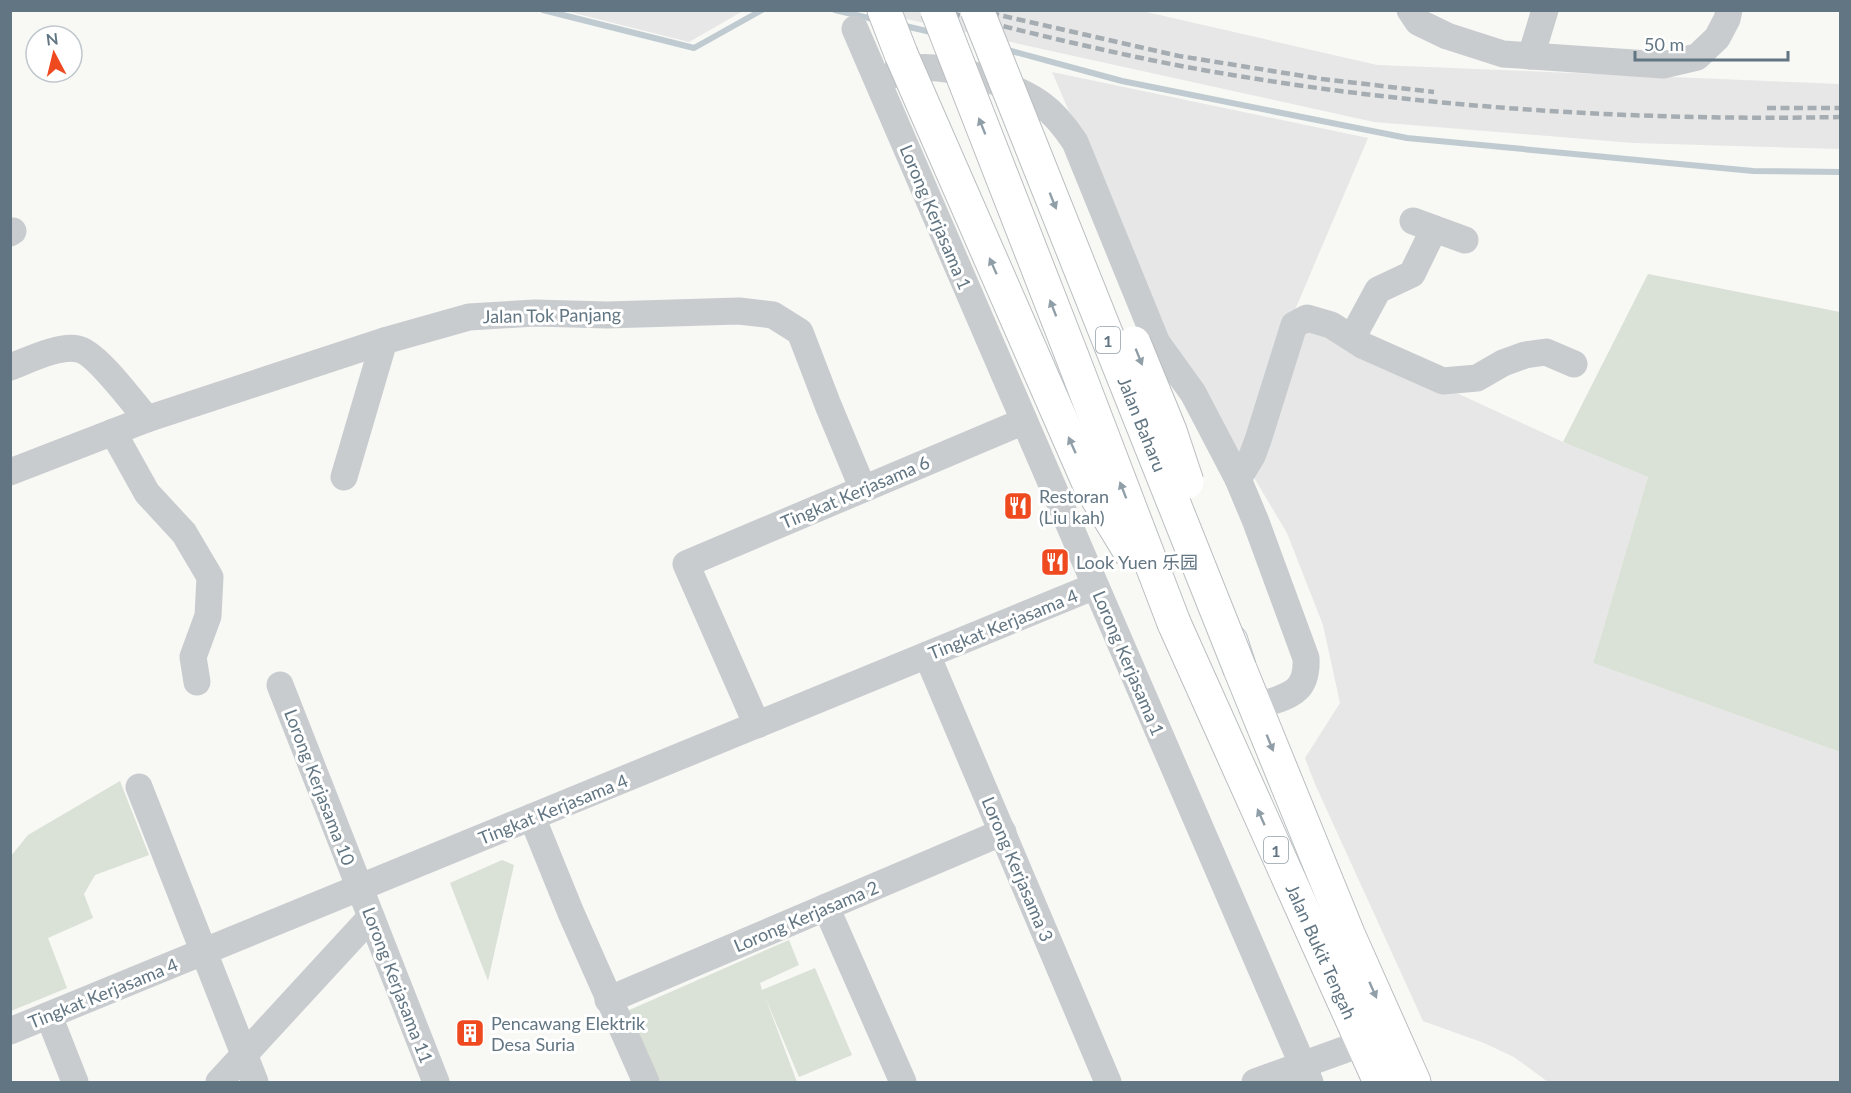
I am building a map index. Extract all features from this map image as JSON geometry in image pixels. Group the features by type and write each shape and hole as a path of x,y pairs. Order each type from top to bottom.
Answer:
{"highway":[{"path":"884,10 1090,486 1174,623"},
{"name":"1","path":"937,10 1174,623"},
{"name":"Jalan Baharu","path":"976,10 1240,669"},
{"path":"999,10 1182,463 1208,563 1240,669"},
{"name":"Jalan Bukit Tengah","path":"1174,623 1380,1083"},
{"name":"Jalan Bukit Tengah","path":"1240,669 1349,936 1414,1083"}],"street":[{"path":"1410,10 1418,22 1447,36 1503,54 1663,65 1697,57 1717,38 1729,10"},
{"path":"1531,56 1545,10"},
{"name":"Lorong Kerjasama 1","path":"855,29 1306,1074"},
{"path":"879,84 896,72 912,68 978,75 1016,90 1040,103 1062,122 1075,142 1158,343 1193,393 1238,479 1306,658 1306,673 1294,693 1256,707"},
{"path":"1352,338 1378,290 1412,274 1424,225 1465,240"},
{"name":"Jalan Tok Panjang","path":"10,472 147,419 384,341 469,317 535,313 607,315 739,311 773,315 800,332 863,489"},
{"path":"1238,479 1252,456 1258,440 1294,324 1307,318 1331,325 1364,346 1443,381 1477,378 1503,363 1525,355 1546,352 1574,364"},
{"path":"344,477 384,341"},
{"path":"10,367 53,351 79,349 94,358 147,419"},
{"name":"Tingkat Kerjasama 6","path":"757,725 686,564 1024,421"},
{"path":"113,432 147,493 184,533 210,577 208,616 193,657 197,682"},
{"name":"Tingkat Kerjasama 4","path":"10,1031 1095,586"},
{"name":"Lorong Kerjasama 3","path":"927,655 1108,1083"},
{"name":"Lorong Kerjasama 10","path":"280,685 360,888"},
{"path":"139,787 255,1083"},
{"path":"532,817 608,1000 646,1083"},
{"name":"Lorong Kerjasama 2","path":"608,1000 1003,831"},
{"name":"Lorong Kerjasama 11","path":"360,888 436,1083"},
{"path":"826,907 903,1083"},
{"path":"219,1083 371,917"},
{"path":"49,1016 75,1083"},
{"path":"1255,1083 1306,1074 1363,1043"}],"shaded area":[{"path":"743,10 689,42 566,11"},
{"path":"870,11 1142,11 1377,65 1840,84 1840,149 1634,143 1374,122"},
{"path":"1052,72 1368,138 1292,317 1563,442 1648,477 1593,663 1840,752 1840,1082 1548,1082 1514,1057 1484,1043 1423,1021 1305,758 1340,703 1323,625 1287,533 1231,439 1170,344"},
{"path":"1648,274 1840,312 1840,752 1593,663 1648,477 1563,442"},
{"path":"120,781 149,855 95,875 84,894 93,918 48,938 67,988 11,1011 11,856 28,835"},
{"path":"502,860 514,865 488,981 450,883"},
{"path":"789,940 799,965 760,983 762,990 815,968 852,1055 799,1077 765,997 797,1082 662,1082 653,1077 627,1011"}],"waterway":[{"path":"543,10 694,48 762,10"},
{"path":"835,10 877,20"},
{"path":"901,25 935,33"},
{"path":"1004,49 1122,81 1407,138 1753,171 1840,172"}],"railway":[{"path":"938,10 1055,39 1172,64 1323,89 1396,98 1619,115 1840,117"},
{"path":"977,10 1179,56 1322,79 1434,92"},
{"path":"1767,108 1840,108"}],"place":[{"name":"Restoran (Liu kah)","path":"1018,506"},
{"name":"Look Yuen 乐园","path":"1055,562"},
{"name":"Pencawang Elektrik Desa Suria","path":"470,1033"}]}
